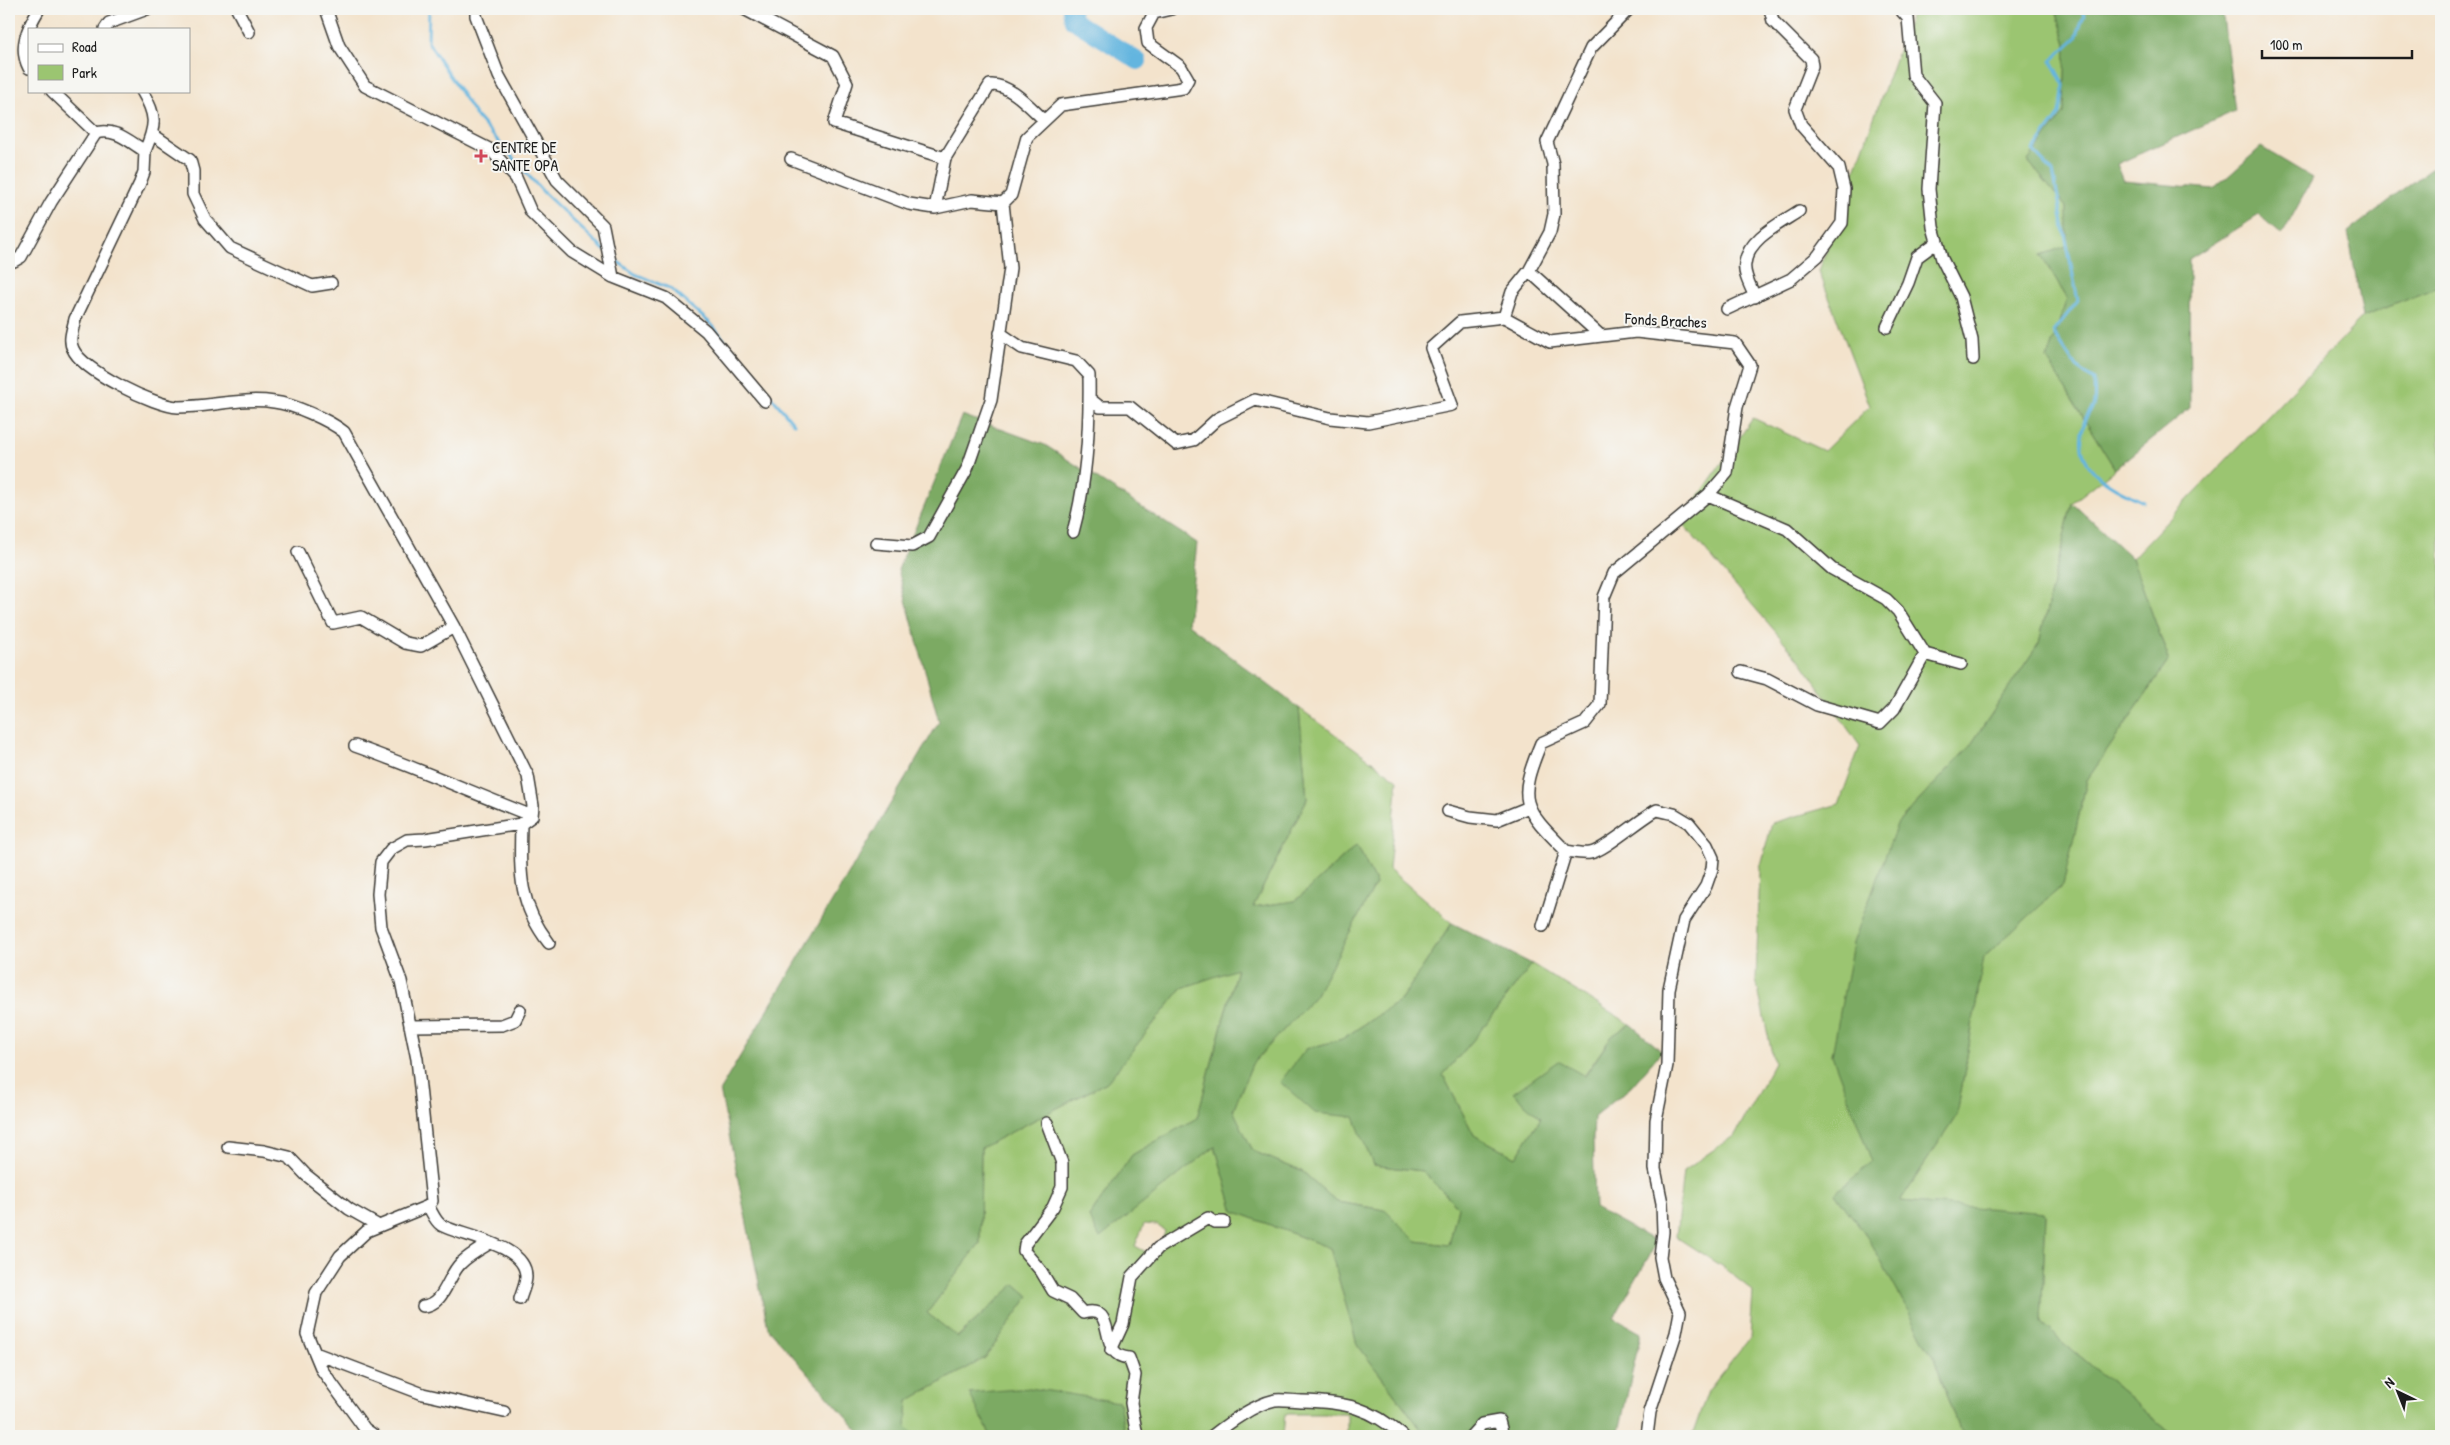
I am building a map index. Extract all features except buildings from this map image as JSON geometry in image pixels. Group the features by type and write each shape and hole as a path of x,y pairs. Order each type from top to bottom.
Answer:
{"street":[{"path":"29,28 38,9"},
{"path":"106,28 109,23 147,9"},
{"path":"236,9 249,32"},
{"path":"326,9 339,46 365,86 491,150 516,178 531,212 572,252 613,277 666,298 706,332 765,401"},
{"path":"476,9 476,16 499,76 557,180 603,226 613,277"},
{"path":"744,9 833,56 846,83 834,123 945,158"},
{"path":"1003,203 1011,195 1027,137 1061,105 1183,88 1188,79 1181,67 1148,44 1146,28 1154,13 1171,9"},
{"path":"1090,399 1100,407 1130,407 1176,444 1194,440 1217,419 1255,400 1330,418 1368,422 1452,405 1431,348 1460,322 1504,317 1512,292 1529,271 1550,232 1554,214 1553,164 1547,142 1591,48 1629,9"},
{"path":"1727,309 1791,279 1818,256 1842,224 1844,189 1839,168 1801,125 1795,109 1812,66 1810,59 1773,21 1770,9"},
{"path":"1900,9 1908,18 1914,75 1936,103 1929,189 1936,243 1961,297 1972,340 1972,359"},
{"path":"28,30 24,38 24,58 28,66"},
{"path":"935,208 945,158 981,96 990,85 1000,86 1008,90 1044,120"},
{"path":"53,92 96,133"},
{"path":"143,92 152,108 154,116 152,134 145,151 144,172 75,319 70,339 73,350 104,378 145,397 176,407 273,402 334,424 350,440 454,627 528,776 533,806 532,816 521,824 408,840 390,849 381,862 378,894 381,926 401,981 417,1059 433,1194 428,1206 367,1231 340,1256 316,1293 307,1334 322,1370 365,1430 375,1436"},
{"path":"9,259 14,261 21,257 51,202 96,133 104,130 112,131 145,151"},
{"path":"152,134 190,160 193,194 205,218 230,248 312,286 331,283"},
{"path":"791,159 909,204 935,208 972,200 1003,203"},
{"path":"876,543 912,546 929,537 968,469 991,400 1010,268 1003,203"},
{"path":"1755,297 1744,265 1747,254 1762,236 1799,211"},
{"path":"1887,328 1908,283 1917,257 1936,243"},
{"path":"1529,271 1602,336"},
{"name":"Fonds Braches","path":"1504,317 1550,342 1636,332 1735,343 1750,365 1737,407 1727,473 1708,495 1614,573 1604,597 1600,704 1585,723 1541,743 1530,769 1525,792 1529,807"},
{"path":"1000,333 1022,348 1076,361 1089,375 1090,399 1083,495 1073,532"},
{"path":"1708,495 1787,529 1832,569 1886,599 1898,611 1925,654 1961,664"},
{"path":"298,552 333,623 361,617 406,643 421,646 454,627"},
{"path":"1741,672 1767,679 1817,705 1880,723 1894,709 1925,654"},
{"path":"355,746 400,761 435,778 532,816"},
{"path":"1448,811 1470,817 1497,820 1529,807 1540,824 1566,851 1591,853 1614,841 1640,819 1657,810 1674,814 1689,823 1707,845 1713,858 1712,869 1706,886 1684,920 1669,989 1668,1065 1656,1120 1655,1169 1663,1222 1660,1257 1664,1278 1680,1312 1676,1333 1650,1412 1647,1436"},
{"path":"521,824 520,879 534,924 549,943"},
{"path":"1543,926 1566,851"},
{"path":"410,1026 506,1024 518,1017 520,1010"},
{"path":"1047,1123 1062,1163 1062,1186 1053,1207 1025,1244 1024,1251 1041,1271 1053,1291 1070,1299 1084,1313 1089,1311 1100,1314 1107,1325 1111,1350 1120,1358 1129,1358 1135,1376 1131,1403 1137,1436"},
{"path":"228,1147 264,1151 289,1157 306,1175 350,1209 379,1226"},
{"path":"428,1206 440,1224 507,1250 519,1260 525,1269 526,1277 520,1299"},
{"path":"1111,1350 1123,1324 1132,1277 1158,1248 1200,1222 1208,1218 1214,1222 1224,1222"},
{"path":"422,1306 430,1305 438,1300 460,1264 490,1243"},
{"path":"315,1353 422,1394 504,1412"},
{"path":"1212,1436 1253,1410 1274,1400 1283,1400 1336,1402 1364,1410 1379,1418 1403,1436"},
{"path":"1471,1436 1482,1424 1499,1421 1503,1436"}],"green space":[{"path":"1913,9 2056,9 2066,44 2064,113 2028,161 2067,208 2069,245 2041,256 2067,298 2047,359 2115,469 2072,503 2039,643 1970,746 1897,824 1832,1054 1873,1162 1835,1193 1869,1239 1934,1358 1958,1428 1967,1436 1692,1436 1708,1391 1750,1338 1753,1291 1721,1266 1676,1237 1683,1171 1735,1135 1774,1063 1756,980 1760,869 1772,823 1839,804 1860,746 1799,659 1681,522 1753,418 1824,451 1870,406 1819,271"},
{"path":"2056,9 2222,9 2235,111 2117,164 2124,181 2214,189 2261,147 2313,178 2282,235 2259,215 2189,259 2190,408 2115,469 2047,359 2067,298 2041,255 2067,246 2067,208 2028,161 2064,113 2066,44"},
{"path":"2441,161 2441,286 2363,317 2348,232"},
{"path":"2441,286 2441,1436 2174,1436 2041,1323 2046,1214 1900,1201 1957,1115 1984,957 2063,885 2087,780 2169,660 2132,558 2363,317"},
{"path":"962,415 1045,445 1197,543 1188,624 1299,708 1307,799 1253,907 1295,901 1357,845 1376,884 1315,996 1252,1064 1233,1110 1253,1151 1303,1172 1337,1202 1385,1210 1416,1241 1449,1245 1458,1207 1422,1171 1373,1165 1354,1117 1315,1113 1280,1082 1306,1049 1342,1039 1401,1000 1452,923 1532,964 1474,1039 1443,1075 1474,1135 1516,1157 1541,1118 1513,1093 1558,1061 1585,1076 1612,1036 1630,1024 1662,1051 1631,1087 1594,1117 1595,1208 1657,1242 1614,1318 1641,1333 1618,1436 1426,1436 1357,1344 1330,1248 1234,1211 1215,1146 1100,1238 1089,1217 1132,1155 1197,1118 1237,969 1182,988 1107,1082 981,1148 980,1243 927,1313 958,1337 1015,1284 1029,1296 985,1358 908,1401 906,1426 916,1436 863,1436 768,1328 720,1090 939,722 898,570"},
{"path":"2072,503 2132,558 2169,660 2087,780 2063,885 1984,957 1957,1115 1900,1201 2046,1213 2041,1323 2174,1436 1967,1436 1958,1428 1934,1358 1869,1240 1835,1193 1872,1162 1832,1055 1853,943 1897,824 1970,746 2039,643"},
{"path":"1299,708 1398,780 1389,869 1452,923 1401,1000 1342,1039 1306,1049 1315,1113 1354,1116 1373,1165 1422,1171 1458,1207 1449,1245 1416,1241 1385,1210 1337,1202 1303,1172 1253,1151 1233,1111 1252,1064 1315,996 1376,884 1357,845 1295,901 1253,907 1307,799"},
{"path":"1532,964 1630,1024 1612,1036 1584,1076 1514,1093 1541,1118 1516,1157 1474,1135 1443,1075 1474,1039"},
{"path":"1237,968 1197,1118 1132,1155 1089,1217 1101,1237 1215,1146 1234,1211 1330,1248 1357,1344 1426,1436 1347,1436 1347,1414 1285,1414 1283,1436 1125,1436 1119,1402 970,1393 991,1436 916,1436 906,1426 908,1401 985,1358 1029,1296 1015,1285 957,1337 927,1313 980,1243 981,1148 1107,1082 1182,988","holes":["1144,1224 1157,1225 1165,1231 1160,1251 1150,1254 1135,1246"]},
{"path":"1030,1388 1119,1402 1125,1436 991,1436 969,1393"}],"waterway":[{"path":"429,9 428,42 476,116 544,193 604,250"},
{"path":"1071,9 1073,20 1138,61"},
{"path":"2080,9 2084,15 2076,38 2051,61 2064,85 2060,114 2033,151 2053,172 2078,301 2053,332 2076,367 2094,380 2094,404 2086,417 2081,439 2083,453 2088,464 2096,474 2118,490 2144,502"},
{"path":"614,259 635,274 671,289 712,325 794,424"}],"place":[{"name":"CENTRE DE SANTE OPA","path":"481,156"}]}
